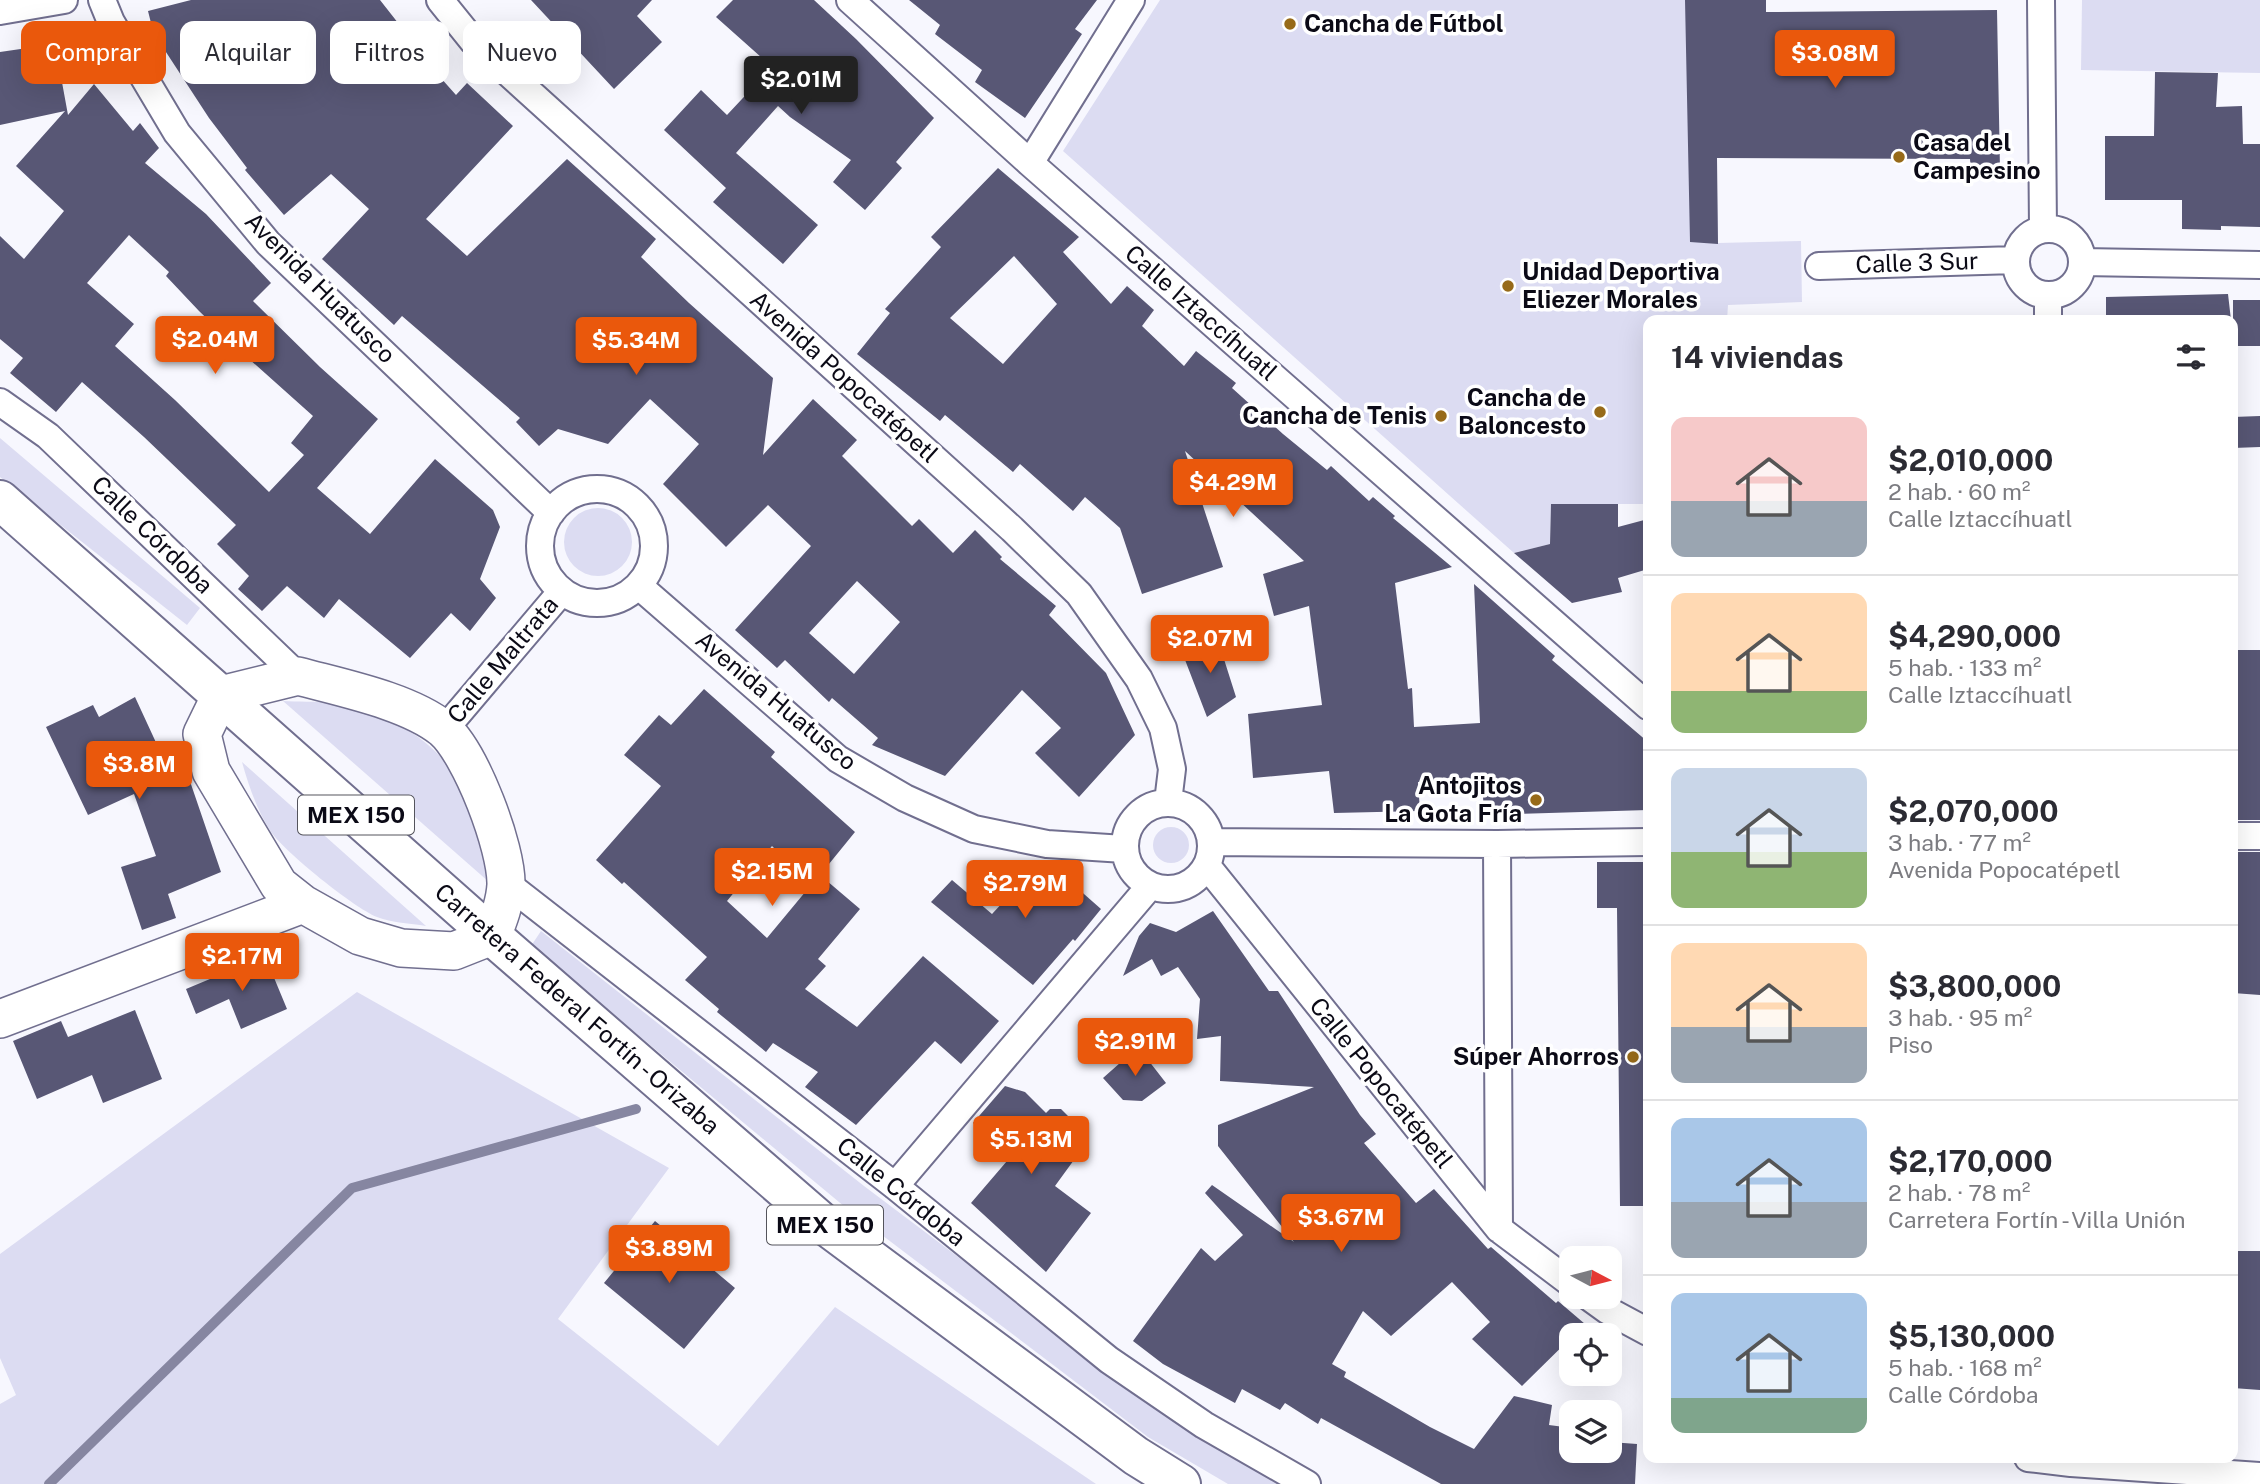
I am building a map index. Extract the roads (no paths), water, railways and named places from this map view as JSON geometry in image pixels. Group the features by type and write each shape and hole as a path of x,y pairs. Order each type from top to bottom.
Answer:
{"main road":[{"name":"Carretera Federal Fortín - Orizaba","path":"0,500 492,936 825,1225 1136,1455 1181,1484"},
{"path":"298,676 410,710 444,730 477,783 495,824 506,883 501,915 492,936 454,951 401,948 360,936 303,904 279,885 211,771 202,734 221,695 298,676"},
{"path":"0,1019 303,904"}],"street":[{"path":"0,10 64,0"},
{"name":"Avenida Huatusco","path":"102,0 111,22 177,133 268,243 551,513"},
{"name":"Avenida Popocatépetl","path":"440,0 473,41 1012,529 1079,594 1139,679 1163,728 1172,769 1168,802"},
{"name":"Calle Iztaccíhuatl","path":"850,0 1030,163 1643,702"},
{"path":"1030,163 1132,0"},
{"path":"2041,0 2043,229"},
{"path":"2043,229 2060,231 2069,236 2076,243 2082,262 2081,272 2069,289 2048,308 2021,282 2015,260 2023,241 2043,229"},
{"name":"Calle 3 Sur","path":"1818,266 2015,260"},
{"path":"2082,262 2260,265"},
{"name":"Calle Córdoba","path":"0,401 48,436 298,676"},
{"path":"600,489 618,493 634,502 646,516 653,534 654,552 649,570 639,586 617,599 593,603 576,600 562,591 550,578 543,563 543,528 551,513 564,499 581,492 600,489"},
{"name":"Avenida Huatusco","path":"639,586 838,759 905,797 974,829 1047,844 1124,849"},
{"name":"Calle Maltrata","path":"444,730 562,591"},
{"path":"1168,802 1192,809 1209,829 1209,854 1189,885 1176,889 1150,886 1140,880 1132,871 1124,849 1126,835 1141,811 1154,804 1168,802"},
{"path":"2238,836 2260,836"},
{"path":"1209,854 1643,842"},
{"path":"1497,844 1499,1229"},
{"name":"Calle Popocatépetl","path":"1209,854 1499,1229 1559,1274"},
{"name":"Calle Córdoba","path":"506,883 895,1186 1109,1360 1204,1425 1307,1484"},
{"path":"895,1186 1150,886"},
{"path":"1606,1309 1643,1329"},
{"path":"2050,1463 2072,1468 2260,1476"}],"waterway":[{"path":"49,1484 352,1188 636,1109"}],"place":[{"name":"Cancha de Fútbol","path":"1290,24"},
{"name":"Casa del Campesino","path":"1899,157"},
{"name":"Unidad Deportiva Eliezer Morales","path":"1508,286"},
{"name":"Cancha de Baloncesto","path":"1600,412"},
{"name":"Cancha de Tenis","path":"1441,416"},
{"name":"Antojitos La Gota Fría","path":"1536,800"},
{"name":"Súper Ahorros","path":"1633,1057"}]}
